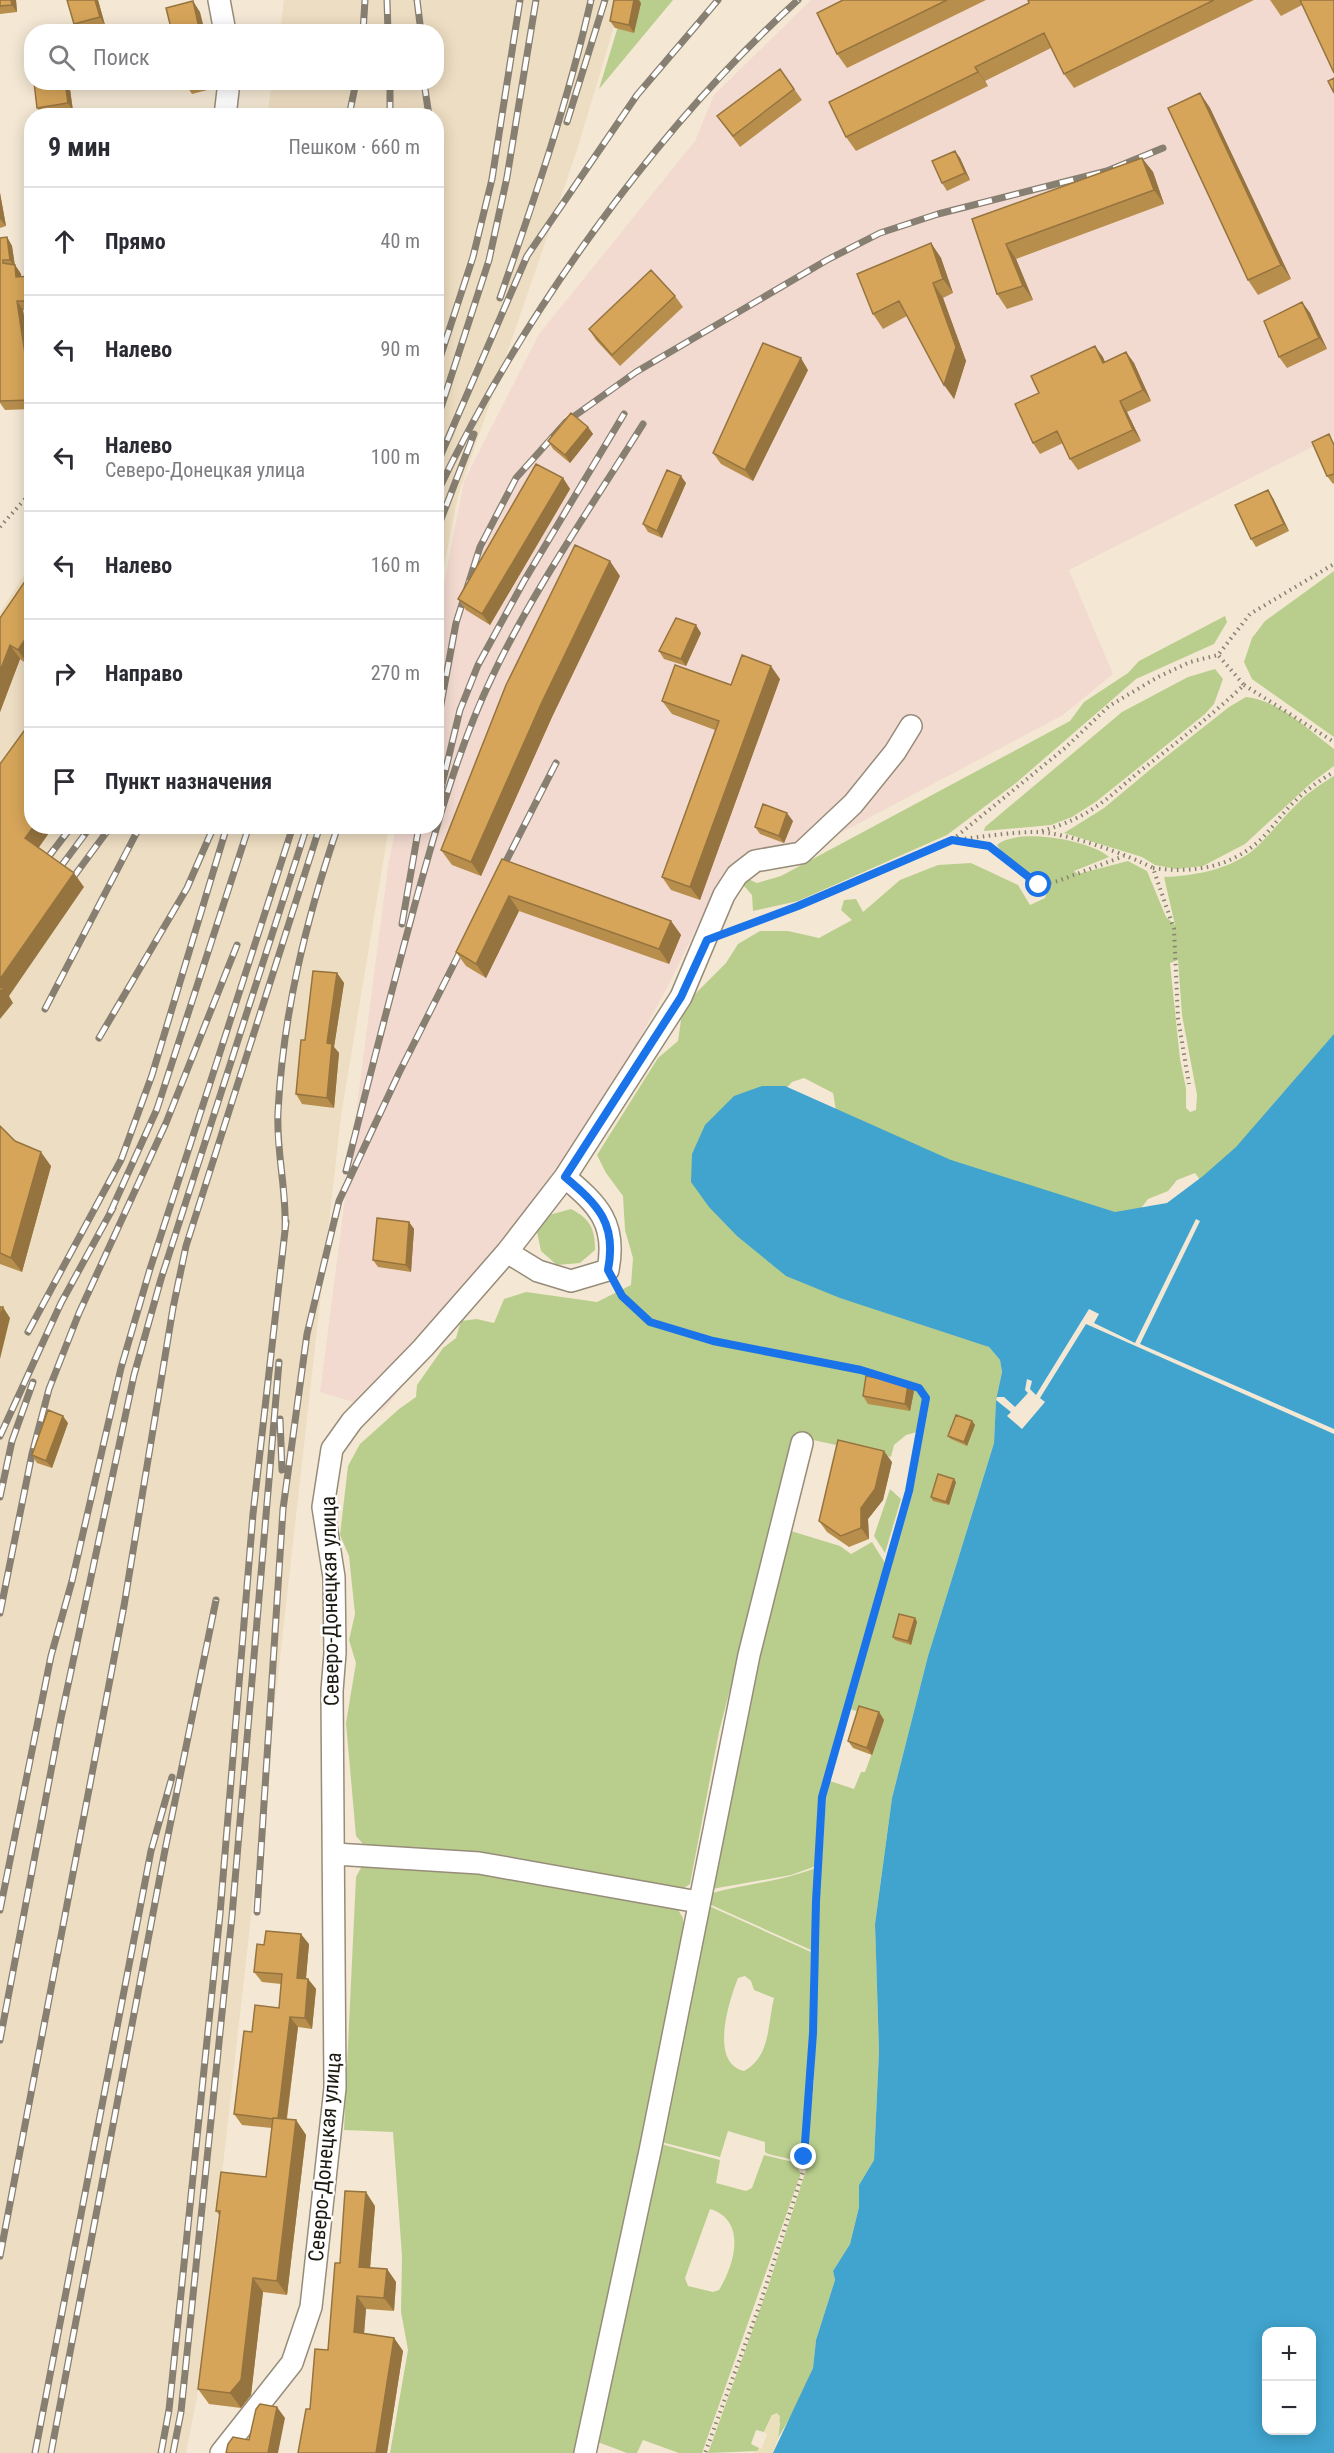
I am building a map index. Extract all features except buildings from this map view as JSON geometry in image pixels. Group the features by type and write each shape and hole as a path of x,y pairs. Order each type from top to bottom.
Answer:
{"street":[{"path":"219,0 224,24"},
{"path":"226,108 228,90"},
{"name":"Северо-Донецкая улица","path":"221,2453 292,2363 311,2307 335,2088 334,1577 324,1507 332,1449 352,1421 423,1348 507,1251 565,1177 681,997 707,940 724,895 737,875 755,861 801,853 853,804 895,752 911,726"},
{"path":"507,1251 538,1271 571,1281 608,1270 612,1251 608,1225 593,1201 565,1177"},
{"path":"585,2453 650,2151 749,1655 802,1443"},
{"path":"335,1854 479,1863 698,1902"}],"path":[{"path":"0,527 24,500"},
{"path":"707,940 798,906 952,840 1065,748 1109,706 1158,677 1190,662 1218,655 1250,614 1334,564"},
{"path":"1218,655 1244,685 1334,742"},
{"path":"952,840 1039,832 1079,819 1106,801 1216,712 1244,685"},
{"path":"1039,832 1063,836 1153,868 1183,872 1207,868 1253,846 1294,802 1334,772"},
{"path":"952,840 989,846 1039,885 1058,881 1124,856"},
{"path":"1153,868 1174,929 1178,1018 1189,1084"},
{"path":"608,1270 622,1296 650,1322 713,1341 861,1370 919,1388 926,1398 909,1491 822,1797 816,1901 813,2033 803,2153 805,2166 759,2307 705,2453"}],"shaded area":[{"path":"284,0 622,0 577,150 458,496 444,565 444,108 268,108 271,90 444,90 444,24 281,24"},
{"path":"811,0 1334,0 1334,436 1069,570 1113,674 1063,715 769,871 720,880 669,984 565,1177 383,1411 320,1392 388,866 395,834 444,834 444,584 464,481 539,334 695,141 714,95"},
{"path":"24,575 24,834 388,834 341,1116 197,2397 186,2453 0,2453 0,612"}],"green space":[{"path":"626,0 673,0 599,89"},
{"path":"1334,571 1334,737 1252,679 1244,662 1252,638 1265,621"},
{"path":"1225,616 1227,622 1214,644 1136,679 1016,783 947,835 798,901 753,911 752,895 744,886 746,878 757,883 781,876 1070,721 1084,702 1128,673 1139,661"},
{"path":"1215,669 1223,679 1214,704 1205,714 1097,801 1072,817 1051,825 984,831 985,827 1122,712 1188,677"},
{"path":"1246,697 1282,710 1334,749 1334,766 1311,783 1245,844 1203,866 1176,869 1155,865 1142,857 1064,833 1104,808 1229,707"},
{"path":"1334,776 1334,1069 1282,1094 1207,1189 1195,1173 1177,1180 1168,1191 1148,1199 1135,1216 1102,1218 1020,1190 836,1111 833,1093 804,1078 792,1082 780,1095 922,1314 989,1347 1000,1360 1002,1372 996,1400 994,1443 928,1656 892,1798 875,1924 879,2051 874,2160 859,2185 859,2207 850,2244 833,2271 835,2280 816,2340 813,2368 795,2409 778,2438 780,2423 772,2415 764,2432 756,2430 751,2444 759,2448 758,2451 708,2453 767,2290 807,2167 806,2155 814,2080 817,1937 826,1795 830,1781 854,1789 861,1772 865,1772 884,1720 850,1709 910,1496 922,1439 917,1432 906,1435 894,1445 891,1457 795,1436 719,1732 690,1884 681,1890 540,1863 450,1851 364,1845 356,1836 346,1723 356,1663 349,1640 355,1614 349,1556 340,1535 348,1466 360,1444 416,1397 417,1385 443,1348 456,1338 461,1321 477,1319 494,1323 504,1299 526,1292 597,1302 631,1285 633,1258 625,1230 623,1196 606,1173 597,1155 658,1058 678,1041 683,1006 726,963 738,944 760,931 788,931 819,938 852,920 841,910 844,900 856,899 863,912 900,880 938,865 971,863 1018,885 1030,905 1045,898 1047,893 997,845 1020,837 1036,836 1086,845 1109,857 1074,871 1078,874 1128,861 1147,871 1166,917 1175,925 1164,877 1210,871 1243,858 1258,846 1305,796","holes":["1178,960 1182,1015 1197,1095 1196,1110 1190,1112 1186,1108 1186,1088 1180,1059 1170,963"]},
{"path":"571,1209 590,1225 595,1250 580,1263 557,1265 541,1251 537,1232 549,1215"},
{"path":"890,1489 901,1499 885,1553 874,1536"},
{"path":"791,1531 840,1546 851,1554 872,1542 885,1563 865,1640 821,1788 816,1866 791,1875 712,1889 749,1704"},
{"path":"362,1866 463,1870 677,1908 683,1918 684,1931 578,2453 390,2453 408,2350 401,2312 402,2256 393,2132 344,2130 356,1877"},
{"path":"816,1868 811,1950 709,1904 712,1893"},
{"path":"709,1906 811,1952 809,2071 801,2154 794,2160 768,2154 765,2152 765,2142 728,2131 720,2157 661,2142","holes":["745,1976 751,1981 754,1990 774,1998 764,2049 753,2065 744,2071 733,2066 727,2056 724,2030 738,1978"]},
{"path":"661,2144 720,2160 716,2183 746,2191 752,2188 764,2155 793,2162 801,2173 702,2453 679,2453 643,2440 637,2453 627,2453 595,2441","holes":["710,2209 722,2215 729,2223 734,2244 733,2256 725,2280 719,2290 713,2292 688,2286 685,2278"]}],"sand":[{"path":"777,2413 780,2416 778,2438 773,2453 752,2453 762,2448 767,2434 764,2432 772,2415"}],"water":[{"path":"1334,1034 1334,2453 773,2453 813,2368 816,2340 835,2280 833,2271 850,2244 859,2207 859,2185 874,2160 879,2051 875,1924 892,1798 928,1656 994,1443 996,1400 1002,1372 1000,1360 989,1347 840,1298 786,1276 737,1236 709,1207 691,1182 692,1154 705,1125 734,1096 762,1086 785,1086 951,1160 1115,1212 1167,1203 1236,1147"}],"pier":[{"path":"1196,1219 1200,1221 1140,1344 1334,1429 1334,1434 1086,1324 1040,1398 1045,1402 1022,1429 1007,1416 1011,1412 996,1400 997,1397 1004,1397 1015,1407 1028,1393 1025,1390 1027,1379 1032,1381 1030,1389 1036,1395 1089,1309 1099,1314 1094,1323 1135,1343"}],"railway":[{"path":"364,24 365,0"},
{"path":"387,0 388,24"},
{"path":"417,0 420,24"},
{"path":"444,346 473,257 492,179 520,0"},
{"path":"444,398 489,260 507,177 536,0"},
{"path":"500,298 561,113 591,0"},
{"path":"567,122 605,0"},
{"path":"444,448 527,256 637,95 718,0"},
{"path":"444,479 507,362 594,231 692,108 745,51 798,0"},
{"path":"351,108 354,90"},
{"path":"390,90 390,108"},
{"path":"425,90 428,108"},
{"path":"444,688 456,623 480,547 516,478 566,422 636,372 827,260 880,233 938,214 1107,171 1163,148"},
{"path":"444,776 460,710 478,665 524,581 624,414"},
{"path":"444,806 480,704 508,645 564,549 643,424"},
{"path":"444,511 474,434"},
{"path":"499,875 556,763"},
{"path":"46,860 66,834"},
{"path":"59,869 85,834"},
{"path":"72,879 105,834"},
{"path":"45,1009 136,834"},
{"path":"99,1038 187,888 211,834"},
{"path":"28,1332 121,1160 152,1075 225,834"},
{"path":"110,1213 157,1109 246,834"},
{"path":"0,1910 51,1656 72,1581 121,1368 150,1269 290,834"},
{"path":"0,2040 61,1718 134,1375 161,1279 304,834"},
{"path":"0,2256 124,1606 173,1308 186,1246 317,834"},
{"path":"285,1230 278,1127 285,1039 306,932 335,834"},
{"path":"402,924 418,834"},
{"path":"346,1171 388,1004 435,834"},
{"path":"257,1912 283,1509 307,1334 339,1201 399,1073 465,942"},
{"path":"0,1613 32,1454 49,1389 79,1313 166,1123 237,945"},
{"path":"0,1436 61,1303 113,1208"},
{"path":"161,2453 169,2410 220,1914 253,1514 286,1222"},
{"path":"173,2453 181,2412 232,1916 279,1362"},
{"path":"0,1497 12,1441 33,1382"},
{"path":"280,1419 282,1470"},
{"path":"51,2453 165,1850 216,1600"},
{"path":"35,2453 151,1851 172,1777"}],"route":[{"path":"804,2157 811,2088 816,1901 822,1797 909,1491 926,1398 919,1388 861,1370 713,1341 650,1322 622,1296 608,1270 612,1251 608,1225 593,1201 565,1177 681,997 707,940 798,906 952,840 982,843 989,846 1039,885"}]}
